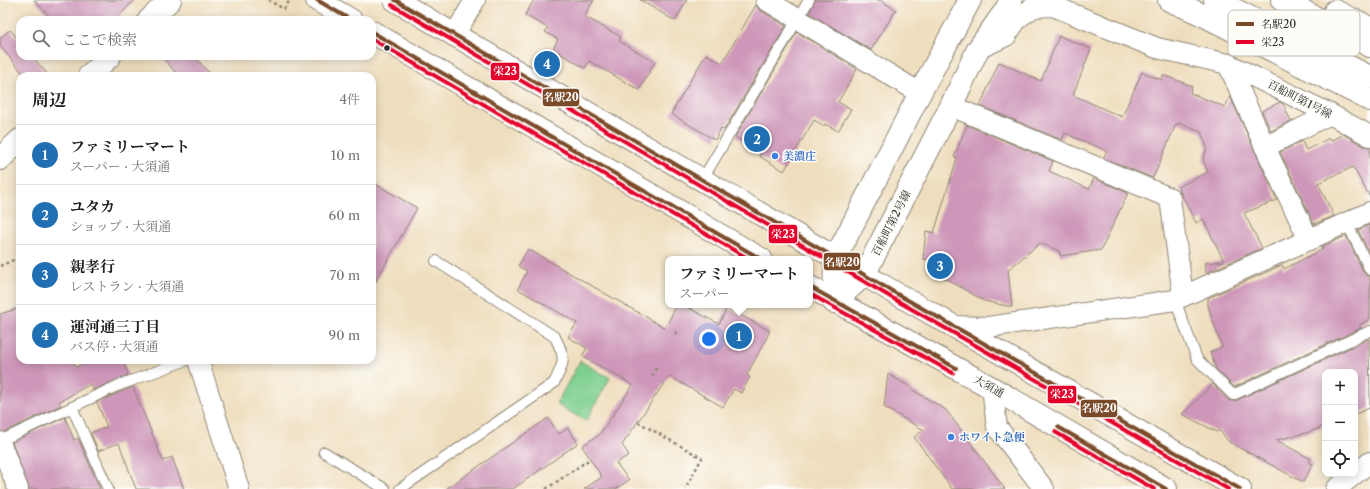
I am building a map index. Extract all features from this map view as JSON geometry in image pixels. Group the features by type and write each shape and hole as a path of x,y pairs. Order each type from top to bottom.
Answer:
{"main road":[{"path":"153,16 170,0"},
{"path":"317,0 344,16"},
{"path":"395,0 454,36 952,326 1240,489"},
{"path":"834,302 835,258 952,31 970,0"},
{"path":"1169,0 1209,8 1228,16"},
{"path":"1230,0 1250,10"},
{"path":"1282,0 1301,10"},
{"path":"1312,0 1333,10"},
{"name":"百船町第2号線","path":"834,302 864,275 951,106 978,49 1008,6"},
{"path":"1209,8 1228,19"},
{"path":"1360,23 1370,28"},
{"path":"376,34 756,256"},
{"path":"1360,41 1370,46"},
{"path":"1293,56 1370,100"},
{"path":"1321,56 1370,77"},
{"path":"1344,56 1370,69"},
{"path":"0,158 16,144"},
{"name":"大須通","path":"813,289 834,302 992,388 1166,489"}],"street":[{"path":"454,36 475,0"},
{"path":"766,0 920,93"},
{"path":"952,31 959,0"},
{"name":"百船町第1号線","path":"978,49 1006,36 1018,18 1034,7 1053,6 1157,48 1228,64 1330,114 1370,136"},
{"path":"1228,64 1265,148 1309,240"},
{"path":"951,106 1170,198 1179,298"},
{"path":"1265,148 1330,114"},
{"path":"952,326 988,327 1179,298 1370,212"},
{"path":"199,364 239,489"},
{"path":"992,388 997,427 1044,489"},
{"path":"0,442 15,488"},
{"path":"1336,489 1370,462"}],"lane":[{"path":"702,180 809,0"},
{"path":"1347,223 1370,270"},
{"path":"400,489 554,383 561,368 563,353 555,337 436,261"},
{"path":"1179,298 1197,358 1233,395 1370,331"},
{"path":"0,442 117,386 176,364"},
{"path":"72,407 108,489"},
{"path":"324,452 385,489"}],"path":[{"path":"268,0 284,9 290,0"},
{"path":"0,266 16,259"},
{"path":"675,334 678,330"},
{"path":"652,376 656,368"},
{"path":"638,422 702,458 685,489"},
{"path":"546,489 590,459"}],"green space":[{"path":"580,361 610,378 586,421 556,404"}],"building":[{"path":"34,0 135,0 118,16 49,16"},
{"path":"534,0 594,0 584,16 621,37 619,41 655,62 639,90 589,61 585,68 553,49 558,39 545,32 548,28 525,15"},
{"path":"640,0 687,0 675,21"},
{"path":"815,0 880,0 896,10 871,50 809,13"},
{"path":"756,5 760,10 786,26 724,130 721,128 715,140 671,114 706,54 722,63"},
{"path":"10,30 16,37 16,60 35,60 46,72 22,72 0,46 0,38"},
{"path":"797,32 857,69 838,102 851,109 838,131 825,124 824,126 814,120 784,171 759,156 761,152 735,137"},
{"path":"1059,36 1091,49 1073,95 1122,117 1142,72 1162,80 1163,75 1192,86 1190,93 1225,107 1230,96 1277,200 1244,213 1262,248 1206,273 1205,263 1224,261 1203,219 1196,223 1178,187 1208,172 1203,160 1207,147 1201,132 1179,123 1178,125 1176,124 1153,178 1103,158 1107,151 1065,133 1062,140 980,106 999,62 1041,81"},
{"path":"165,60 198,60 208,72 175,72"},
{"path":"1280,102 1283,104 1291,121 1271,131 1262,111"},
{"path":"967,125 1053,161 1049,171 1089,189 1094,178 1128,193 1101,250 1060,256 1059,251 1040,243 1008,270 1012,307 984,301 935,272 936,260 923,259 926,231 934,233 957,158 954,157"},
{"path":"1343,134 1364,146 1370,147 1370,197 1353,167 1318,183 1334,216 1314,224 1280,152 1302,141 1306,150 1329,138 1330,141"},
{"path":"376,184 417,208 376,281"},
{"path":"1370,225 1370,255 1358,230"},
{"path":"1346,236 1364,273 1367,276 1370,276 1370,319 1359,325 1361,328 1234,387 1216,369 1210,352 1222,347 1208,306 1208,298 1282,265 1284,269 1323,249 1321,247"},
{"path":"528,249 665,328 675,308 689,308 719,324 727,308 770,331 747,375 750,377 741,393 734,389 723,407 669,376 622,445 629,455 616,463 629,480 616,489 584,489 602,477 582,446 599,435 633,385 582,356 587,348 568,337 577,323 518,289 527,271 518,266"},
{"path":"16,309 16,364 74,364 76,367 83,364 124,364 128,375 93,390 90,384 59,402 61,405 4,432 0,431 0,314"},
{"path":"1369,339 1370,408 1358,413 1358,369 1322,369 1322,427 1306,433 1276,440 1311,459 1309,462 1313,464 1303,482 1229,442 1219,430 1217,432 1182,414 1213,384 1228,400 1235,401"},
{"path":"888,374 946,410 1005,489 952,489 914,437 924,430 884,407"},
{"path":"133,387 163,461 172,457 184,489 136,489 119,443 98,451 91,433 107,427 97,402"},
{"path":"65,417 74,440 78,438 100,489 29,489 12,442"},
{"path":"548,418 559,434 568,428 578,443 513,489 446,489"}],"transit line":[{"name":"名駅20","path":"317,0 344,16"},
{"name":"名駅20","path":"395,0 897,294 1240,489"},
{"name":"栄23","path":"392,5 894,299 1228,489"},
{"name":"名駅20","path":"376,34 756,256"},
{"name":"栄23","path":"376,41 744,256"},
{"name":"名駅20","path":"813,289 956,368"},
{"name":"栄23","path":"813,296 953,373"},
{"name":"名駅20","path":"1058,427 1166,489"},
{"name":"栄23","path":"1055,432 1154,489"}],"place":[{"name":"運河通三丁目","path":"547,64"},
{"name":"ユタカ","path":"757,139"},
{"name":"美濃庄","path":"775,156"},
{"name":"親孝行","path":"940,266"},
{"name":"ファミリーマート","path":"739,336"},
{"name":"ホワイト急便","path":"951,437"}]}
